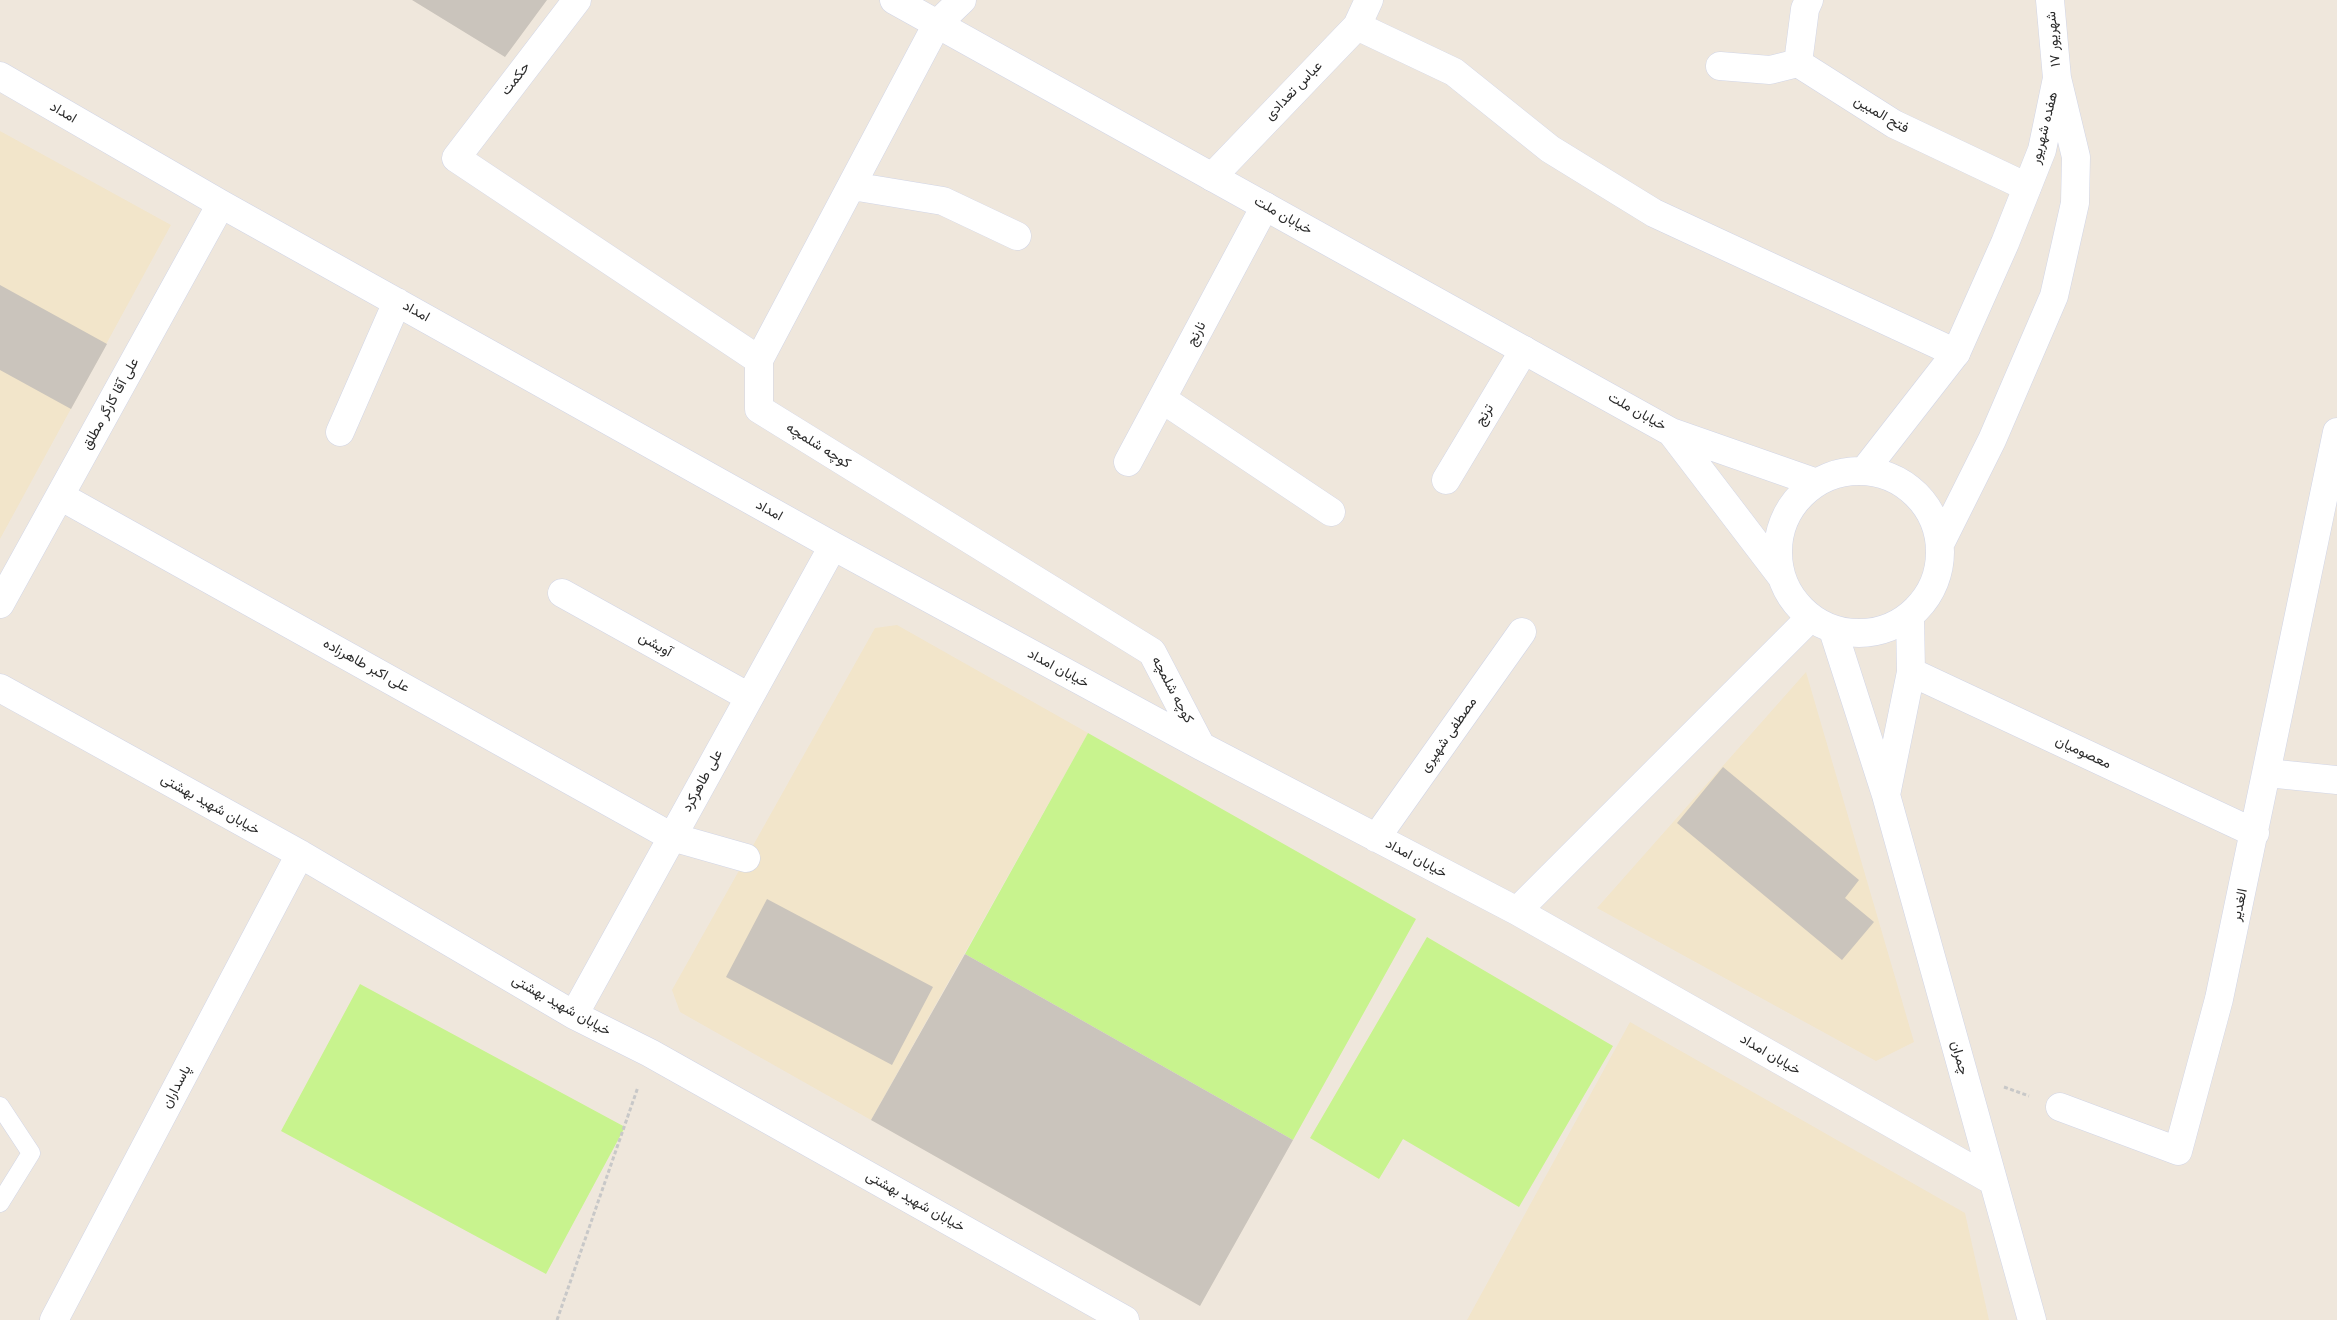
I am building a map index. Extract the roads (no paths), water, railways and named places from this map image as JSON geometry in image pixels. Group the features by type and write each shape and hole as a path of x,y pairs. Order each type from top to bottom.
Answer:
{"street":[{"name":"حکمت","path":"577,0 456,158 759,360"},
{"name":"خیابان ملت","path":"894,0 1672,432"},
{"name":"کوچه شلمچه","path":"962,0 937,24 759,360 759,409 1152,652 1201,746"},
{"name":"عباس تعدادی","path":"1212,177 1357,26 1369,0"},
{"path":"1720,66 1770,70 1798,64 1805,9 1809,0"},
{"name":"۱۷ شهریور","path":"2050,0 2057,78"},
{"path":"1357,26 1454,72 1550,149 1654,213 1956,353"},
{"name":"فتح المبین","path":"1798,64 1894,124 2027,187"},
{"name":"امداد","path":"0,76 221,204 832,546"},
{"name":"هفده شهریور","path":"1864,471 1956,353 2042,150 2057,78"},
{"name":"هفده شهریور","path":"1942,540 1992,440 2054,296 2075,203 2076,157 2057,78"},
{"path":"852,186 943,201 1017,236"},
{"name":"علی آقا کارگر مطلق","path":"0,604 221,204"},
{"name":"نارنج","path":"1128,462 1266,206"},
{"path":"340,432 398,302"},
{"name":"ترنج","path":"1446,480 1524,350"},
{"path":"1162,399 1331,512"},
{"path":"1672,432 1814,482"},
{"path":"1672,432 1782,576 1792,599 1822,624 1858,634 1886,629 1910,616 1928,595 1938,569 1942,540 1931,515 1914,493 1891,478 1864,471 1836,474 1814,482 1795,503 1783,525 1778,551 1782,576"},
{"name":"الغدیر","path":"2060,1108 2178,1151 2219,999 2337,432"},
{"name":"علی اکبر طاهرزاده","path":"60,496 672,837 746,858"},
{"name":"علی طاهرکرد","path":"574,1015 832,546"},
{"name":"خیابان امداد","path":"832,546 1201,746 1517,911 1993,1181"},
{"name":"آویشن","path":"562,593 749,698"},
{"path":"1886,795 1911,672 1910,616"},
{"path":"1517,911 1822,624"},
{"name":"چمران","path":"1822,624 1886,795 2032,1320"},
{"name":"مصطفی شهپری","path":"1376,838 1522,632"},
{"name":"معصومیان","path":"1911,672 2255,833"},
{"name":"خیابان شهید بهشتی","path":"0,688 300,854 574,1015 650,1053 1125,1320"},
{"path":"2267,773 2337,780"},
{"name":"پاسداران","path":"54,1320 300,854"}],"lane":[{"path":"0,1106 32,1153 0,1203"}]}
